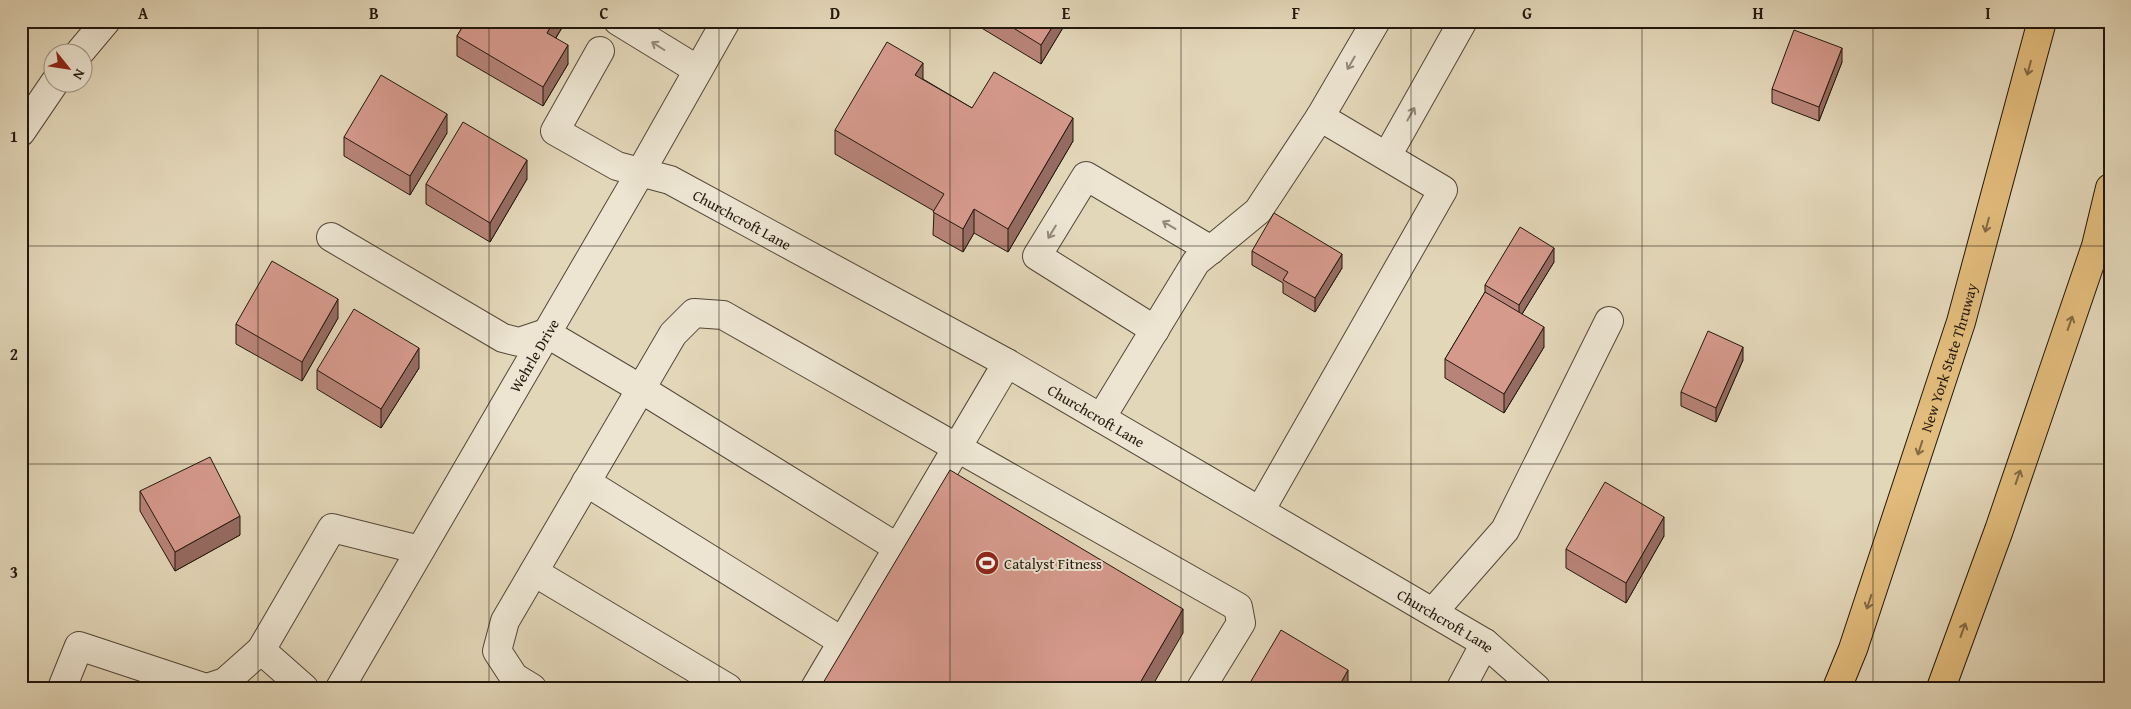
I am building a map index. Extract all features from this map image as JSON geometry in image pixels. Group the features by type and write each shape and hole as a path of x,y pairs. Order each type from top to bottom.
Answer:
{"highway":[{"name":"New York State Thruway","path":"1837,688 1853,649 1961,322 2042,21"},
{"path":"1941,688 1999,530 2093,256 2110,188"}],"street":[{"path":"88,42 106,21"},
{"path":"618,21 698,70"},
{"name":"Wehrle Drive","path":"340,688 640,173 726,21"},
{"path":"1101,418 1196,262 1258,211 1320,116 1376,21"},
{"path":"1387,156 1462,21"},
{"name":"Churchcroft Lane","path":"600,51 555,131 617,166 670,180 1007,364 1485,643 1536,688"},
{"path":"21,132 49,92"},
{"path":"1260,511 1443,190 1320,116"},
{"path":"1154,330 1037,256 1086,176 1211,250"},
{"path":"330,237 503,338 519,342 546,333 641,389 898,548"},
{"path":"532,688 514,677 497,651 505,621 673,334 694,313 723,315 1238,607 1240,623 1201,688"},
{"path":"1433,612 1505,530 1608,321"},
{"path":"815,688 1007,364"},
{"path":"586,482 843,642"},
{"path":"62,688 79,646 207,688 225,682 261,650 332,528 420,550"},
{"path":"534,572 728,688"},
{"path":"1461,688 1485,643"},
{"path":"261,650 304,688"}],"building":[{"path":"466,21 554,21 547,33 568,45 543,87 457,36"},
{"path":"1002,21 1056,21 1041,45"},
{"path":"1794,30 1842,48 1819,107 1772,89"},
{"path":"887,42 923,63 915,75 972,108 994,72 1073,118 1008,229 974,209 963,229 933,212 944,194 835,130"},
{"path":"381,75 447,114 410,176 344,137"},
{"path":"463,122 527,160 490,223 426,184"},
{"path":"1274,213 1342,254 1315,298 1283,280 1288,272 1252,251"},
{"path":"1520,227 1554,248 1519,305 1485,285"},
{"path":"272,261 338,299 302,362 236,324"},
{"path":"1485,292 1544,327 1504,394 1445,359"},
{"path":"354,309 419,348 381,409 317,370"},
{"path":"1708,331 1743,347 1716,408 1681,392"},
{"path":"210,457 240,516 175,552 140,491"},
{"name":"Catalyst Fitness","path":"950,470 1183,609 1137,688 820,688"},
{"path":"1605,482 1664,517 1626,583 1566,549"},
{"path":"1281,630 1348,670 1338,688 1247,688"}],"place":[{"name":"Catalyst Fitness","path":"987,563"}]}
